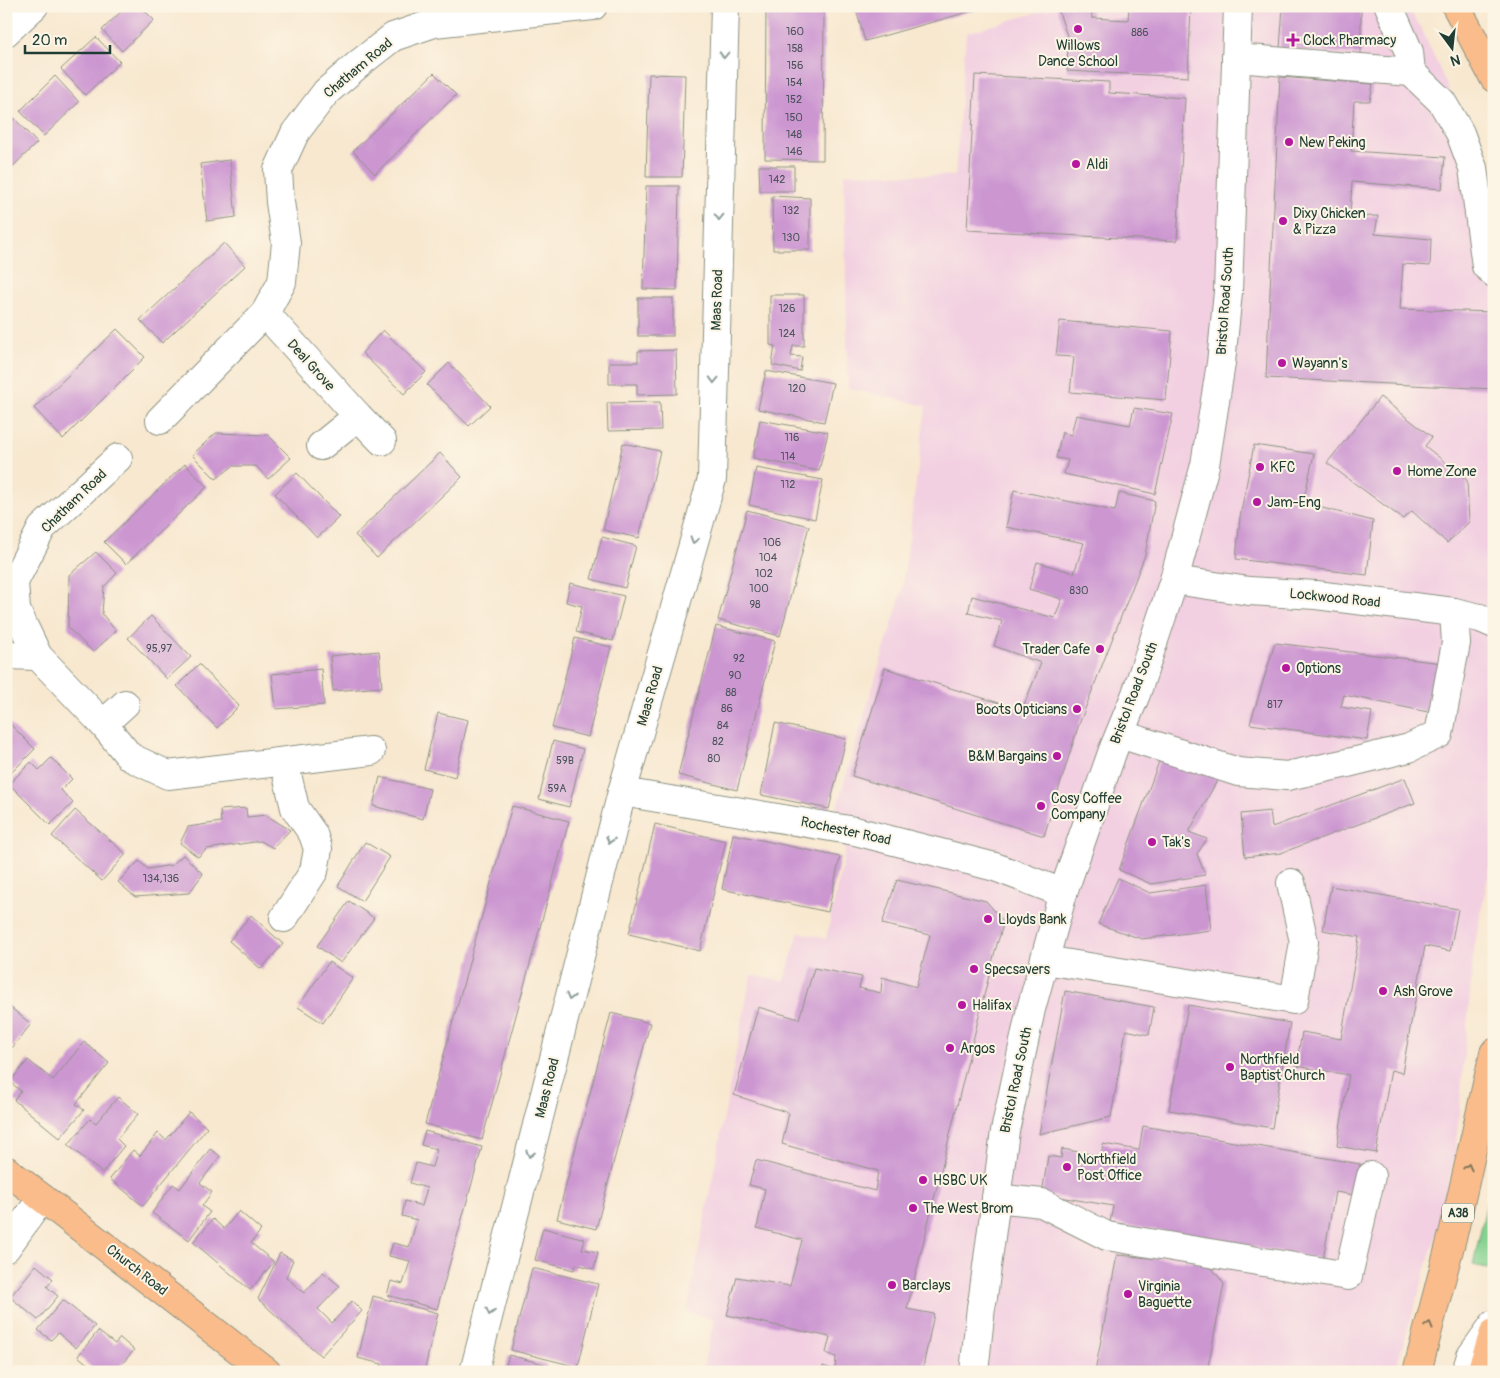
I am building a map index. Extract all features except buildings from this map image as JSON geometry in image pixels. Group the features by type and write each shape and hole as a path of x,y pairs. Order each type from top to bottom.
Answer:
{"main road":[{"path":"1456,6 1494,78"},
{"name":"A38","path":"1417,1372 1454,1230 1494,1053"},
{"name":"Church Road","path":"6,1170 267,1372"},
{"path":"1481,1372 1494,1334"}],"street":[{"path":"6,32 34,6"},
{"name":"Chatham Road","path":"160,420 265,313 282,282 286,243 278,170 295,133 326,92 393,38 434,23 593,6"},
{"name":"Maas Road","path":"474,1372 622,792 712,479 725,6"},
{"name":"Bristol Road South","path":"974,1372 1004,1130 1031,1010 1063,893 1113,750 1136,694 1174,580 1205,465 1221,363 1228,292 1238,6"},
{"path":"1389,6 1409,52 1411,72"},
{"path":"1236,58 1411,72 1442,102 1460,133 1473,168 1486,266 1494,274"},
{"name":"Deal Grove","path":"265,313 382,442"},
{"path":"321,446 358,416"},
{"name":"Chatham Road","path":"118,458 42,528 14,582 16,610 38,656 103,724 130,758 168,775 371,751"},
{"name":"Lockwood Road","path":"1174,580 1454,612 1480,618 1494,624"},
{"path":"1120,734 1238,772 1287,776 1409,748 1439,734 1456,643 1454,612"},
{"path":"6,655 38,656"},
{"path":"103,724 125,704"},
{"path":"284,762 295,808 313,834 318,849 314,872 284,918"},
{"name":"Rochester Road","path":"622,792 856,831 995,867 1063,893"},
{"path":"1045,960 1294,1000 1304,942 1291,883"},
{"path":"996,1198 1042,1204 1107,1236 1348,1276 1372,1176"},
{"path":"6,1248 42,1198"},
{"path":"1466,1372 1471,1356 1494,1324"}],"shaded area":[{"path":"1060,6 1407,6 1421,28 1490,181 1494,196 1494,844 1474,949 1455,1155 1438,1229 1395,1372 702,1372 714,1319 687,1312 751,975 784,981 799,932 826,939 845,852 837,806 902,591 926,406 848,388 844,173 955,176 966,33"}],"green space":[{"path":"1494,1171 1494,1270 1473,1265"}],"place":[{"name":"Willows Dance School","path":"1078,29"},
{"name":"Clock Pharmacy","path":"1293,40"},
{"name":"New Peking","path":"1289,142"},
{"name":"Aldi","path":"1076,164"},
{"name":"Dixy Chicken & Pizza","path":"1283,221"},
{"name":"Wayann's","path":"1282,363"},
{"name":"KFC","path":"1260,467"},
{"name":"Home Zone","path":"1397,471"},
{"name":"Jam-Eng","path":"1257,502"},
{"name":"Trader Cafe","path":"1100,649"},
{"name":"Options","path":"1286,668"},
{"name":"Boots Opticians","path":"1077,709"},
{"name":"B&M Bargains","path":"1057,756"},
{"name":"Cosy Coffee Company","path":"1041,806"},
{"name":"Tak's","path":"1152,842"},
{"name":"Lloyds Bank","path":"988,919"},
{"name":"Specsavers","path":"974,969"},
{"name":"Ash Grove","path":"1383,991"},
{"name":"Halifax","path":"962,1005"},
{"name":"Argos","path":"950,1048"},
{"name":"Northfield Baptist Church","path":"1230,1067"},
{"name":"Northfield Post Office","path":"1067,1167"},
{"name":"HSBC UK","path":"923,1180"},
{"name":"The West Brom","path":"913,1208"},
{"name":"Barclays","path":"892,1285"},
{"name":"Virginia Baguette","path":"1128,1294"}]}
